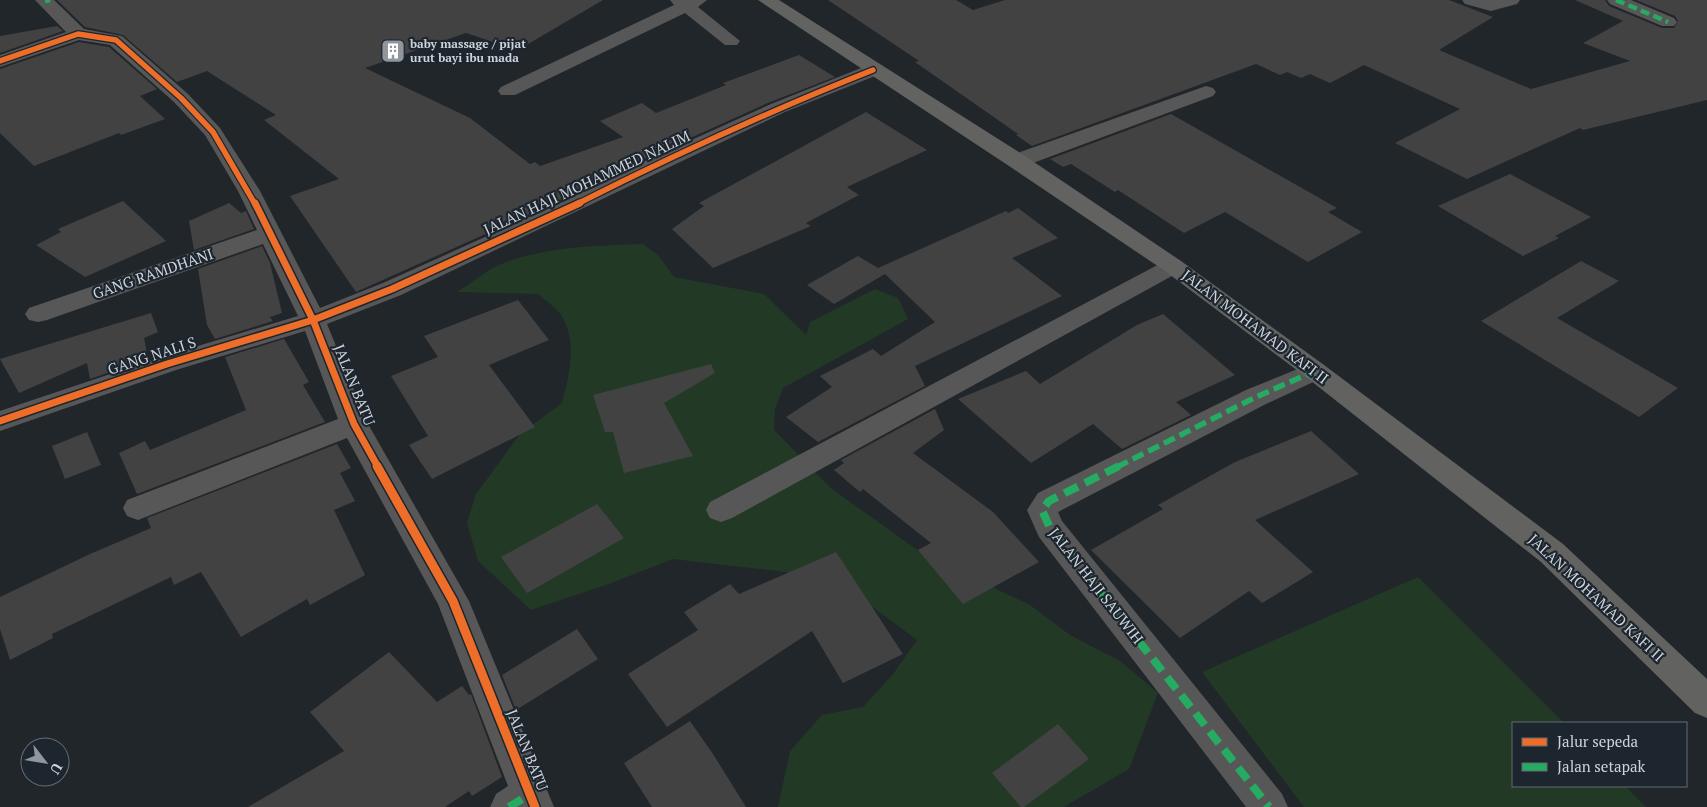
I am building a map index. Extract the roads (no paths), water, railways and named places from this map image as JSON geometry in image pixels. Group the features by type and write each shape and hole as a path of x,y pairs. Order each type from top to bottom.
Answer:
{"main road":[{"name":"JALAN MOHAMAD KAFI II","path":"767,0 866,72 1017,161 1155,275 1316,371 1552,553 1707,702"}],"street":[{"path":"0,62 78,34 46,0"},
{"path":"1470,0 1491,6 1511,0"},
{"path":"1616,0 1668,22"},
{"path":"508,91 687,2 732,41"},
{"name":"JALAN BATU","path":"78,34 116,40 182,98 213,132 249,191 313,320 354,424 453,600 525,803"},
{"name":"JALAN HAJI MOHAMMED NALIM","path":"313,320 392,288 575,205 688,149 866,72"},
{"path":"1017,161 1206,92"},
{"name":"GANG RAMDHANI","path":"38,314 269,234"},
{"path":"721,510 1155,275"},
{"name":"GANG NALI S","path":"0,421 159,367 313,320"},
{"name":"JALAN HAJI SAUWIH","path":"1268,807 1050,528 1042,510 1049,501 1256,397 1289,381 1316,371"},
{"path":"138,508 354,424"}],"place":[{"name":"baby massage / pijat urut bayi ibu mada","path":"393,51"}]}
